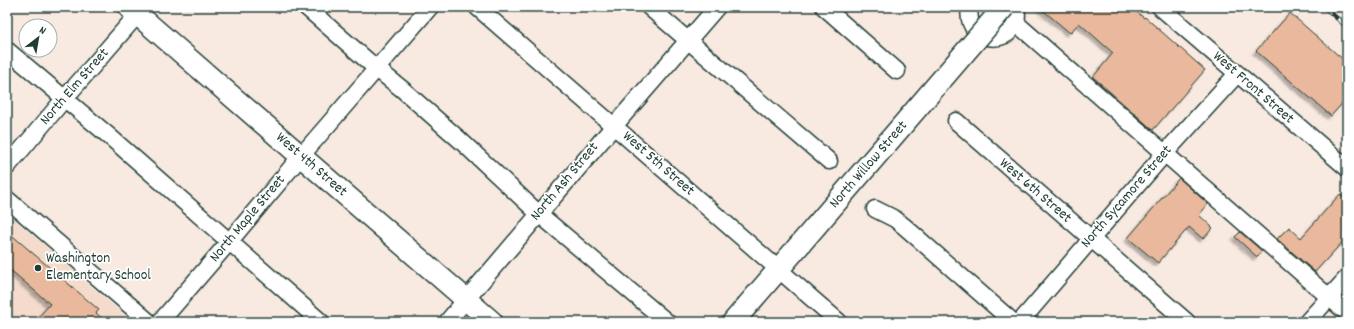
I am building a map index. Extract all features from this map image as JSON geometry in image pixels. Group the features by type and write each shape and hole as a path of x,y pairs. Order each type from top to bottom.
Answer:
{"main road":[{"name":"West 4th Street","path":"137,10 301,156 492,322"},
{"name":"North Willow Street","path":"733,322 815,227 1012,12"}],"street":[{"path":"306,7 377,69 402,88 539,214 667,322"},
{"name":"North Maple Street","path":"160,322 430,7"},
{"name":"West 5th Street","path":"477,7 839,322"},
{"path":"649,7 829,161"},
{"name":"North Ash Street","path":"446,322 717,7"},
{"path":"824,7 897,71"},
{"path":"970,7 968,14 974,29 980,35 989,38 997,38 1007,34 1013,28 1012,12"},
{"name":"West Front Street","path":"1160,7 1347,168"},
{"name":"North Elm Street","path":"7,167 137,10"},
{"path":"1012,12 1165,153 1347,313"},
{"path":"7,50 109,136 321,322"},
{"name":"North Sycamore Street","path":"1020,322 1165,153 1237,74"},
{"name":"West 6th Street","path":"956,122 1187,322"},
{"path":"7,199 149,322"},
{"path":"874,209 895,219 905,227 1013,322"},
{"path":"1307,322 1347,278"}],"shaded area":[{"name":"Washington Elementary School","path":"7,213 132,322 7,322"}],"building":[{"path":"1039,7 1131,7 1144,18 1145,17 1205,70 1153,130 1093,77 1113,53 1079,23 1070,33"},
{"path":"1290,13 1347,63 1347,98 1331,116 1256,51"},
{"path":"1179,178 1208,204 1199,215 1213,228 1203,239 1189,227 1158,263 1128,238"},
{"path":"1340,194 1347,200 1347,237 1315,272 1277,239 1289,227 1301,238"},
{"path":"7,231 99,310 96,313 106,322 34,322 50,304 7,267"},
{"path":"1240,232 1262,251 1257,257 1235,237"}],"railway":[{"path":"1324,7 1347,27"}],"place":[{"name":"Washington Elementary School","path":"38,268"}]}
